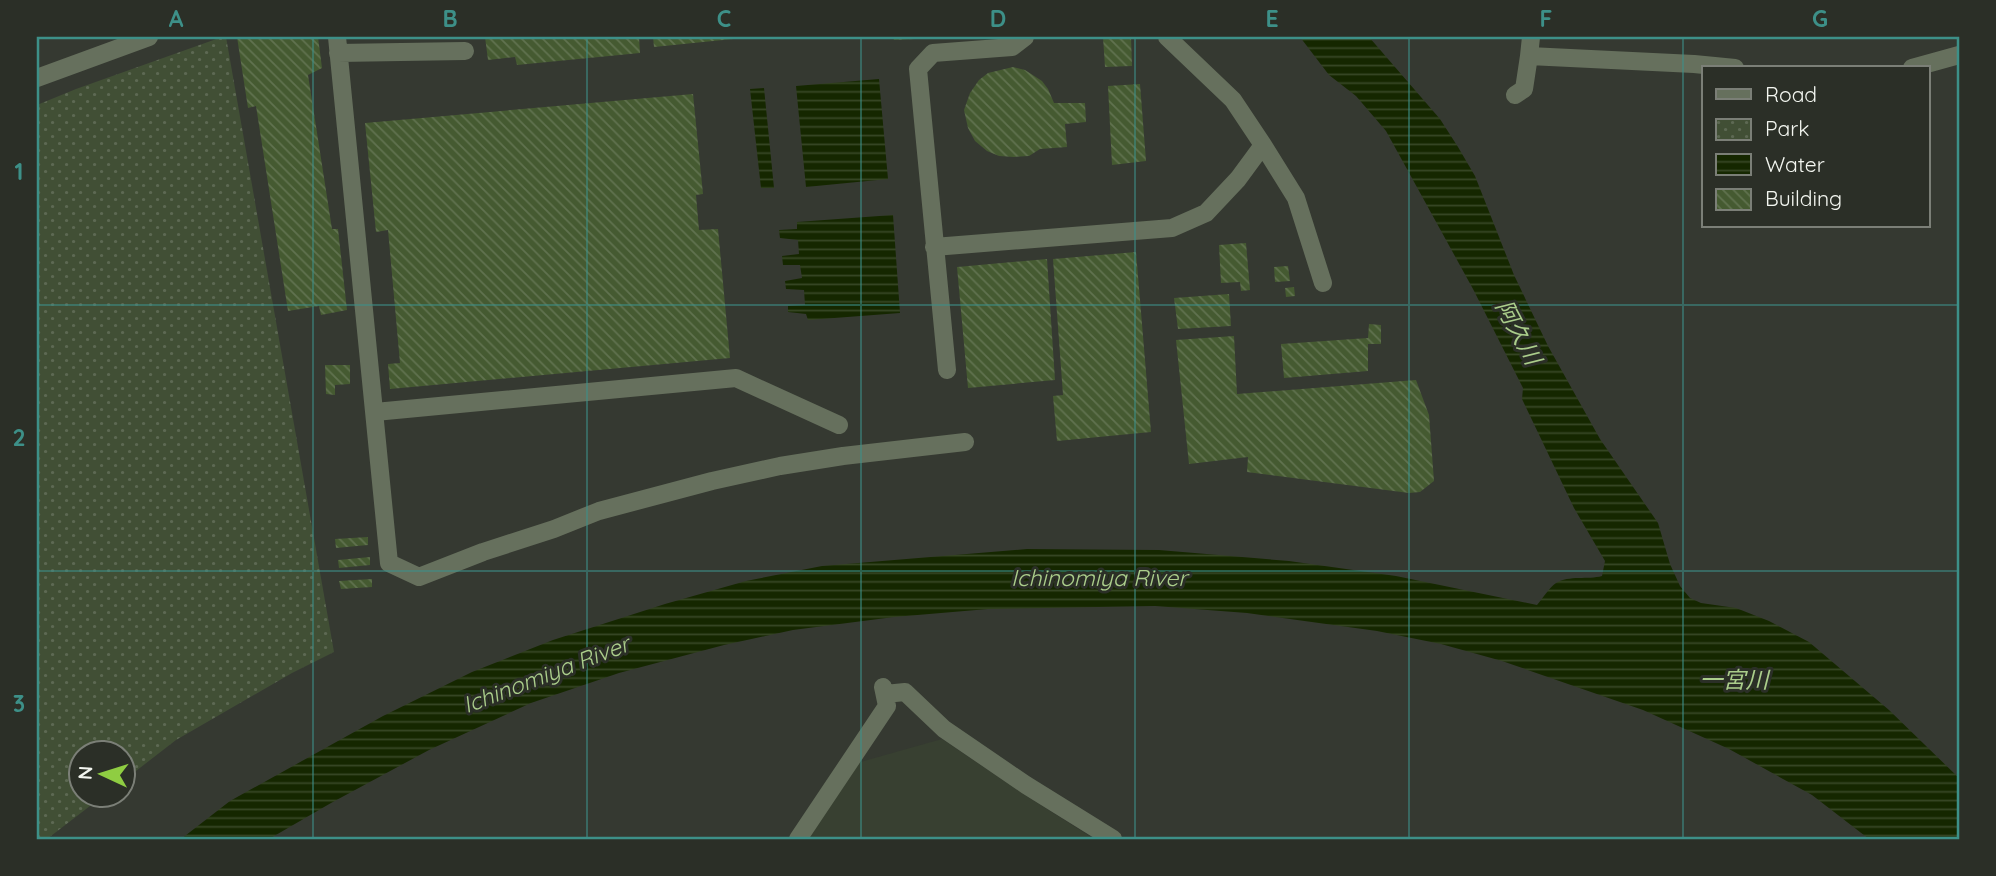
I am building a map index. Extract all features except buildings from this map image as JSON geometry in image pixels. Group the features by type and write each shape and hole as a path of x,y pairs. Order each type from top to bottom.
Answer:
{"street":[{"path":"37,78 149,37"},
{"path":"947,370 918,69 933,53 1012,47 1026,37"},
{"path":"1167,37 1233,100 1263,145 1296,198 1323,283"},
{"path":"1515,95 1524,89 1531,37"},
{"path":"465,51 338,45 389,563 419,577 599,511 712,481 843,456 965,442"},
{"path":"1529,55 1714,66"},
{"path":"1919,66 1959,55"},
{"path":"934,247 1172,229 1206,213 1238,179 1263,145"},
{"path":"375,412 736,378 839,425"},
{"path":"798,839 887,706 884,691 905,692 943,729 1112,839"}],"shaded area":[{"path":"942,739 1094,839 807,839 857,763"}],"green space":[{"path":"226,37 334,652 176,740 136,771 136,740 66,740 66,810 85,810 47,839 37,839 37,105"}],"water":[{"name":"一宮川","path":"1300,37 1369,37 1440,119 1475,176 1514,275 1548,346 1600,439 1658,523 1670,564 1680,586 1690,598 1701,603 1736,608 1769,621 1809,642 1889,710 1959,778 1959,839 1869,839 1812,795 1729,749 1643,710 1502,661 1441,644 1377,631 1247,613 1155,606 988,609 894,617 793,630 724,645 619,673 531,703 429,750 269,839 181,839 230,801 383,716 472,672 553,640 665,604 746,581 822,566 1027,549 1159,550 1289,561 1396,576 1537,605 1556,583 1573,578 1602,576 1605,561 1574,508 1522,399 1523,388 1473,289 1386,131 1356,96 1329,75"},
{"path":"879,79 888,179 806,187 796,86"},
{"path":"764,88 774,188 761,188 750,89"},
{"path":"893,215 900,313 808,320 806,314 788,312 788,306 805,305 804,290 786,289 785,281 802,278 800,265 783,265 782,256 799,254 798,240 780,238 779,230 797,229 797,222"}],"water label":[{"name":"阿久川","path":"1519,332"},
{"name":"Ichinomiya River","path":"1099,577"},
{"name":"Ichinomiya River","path":"546,674"}]}
